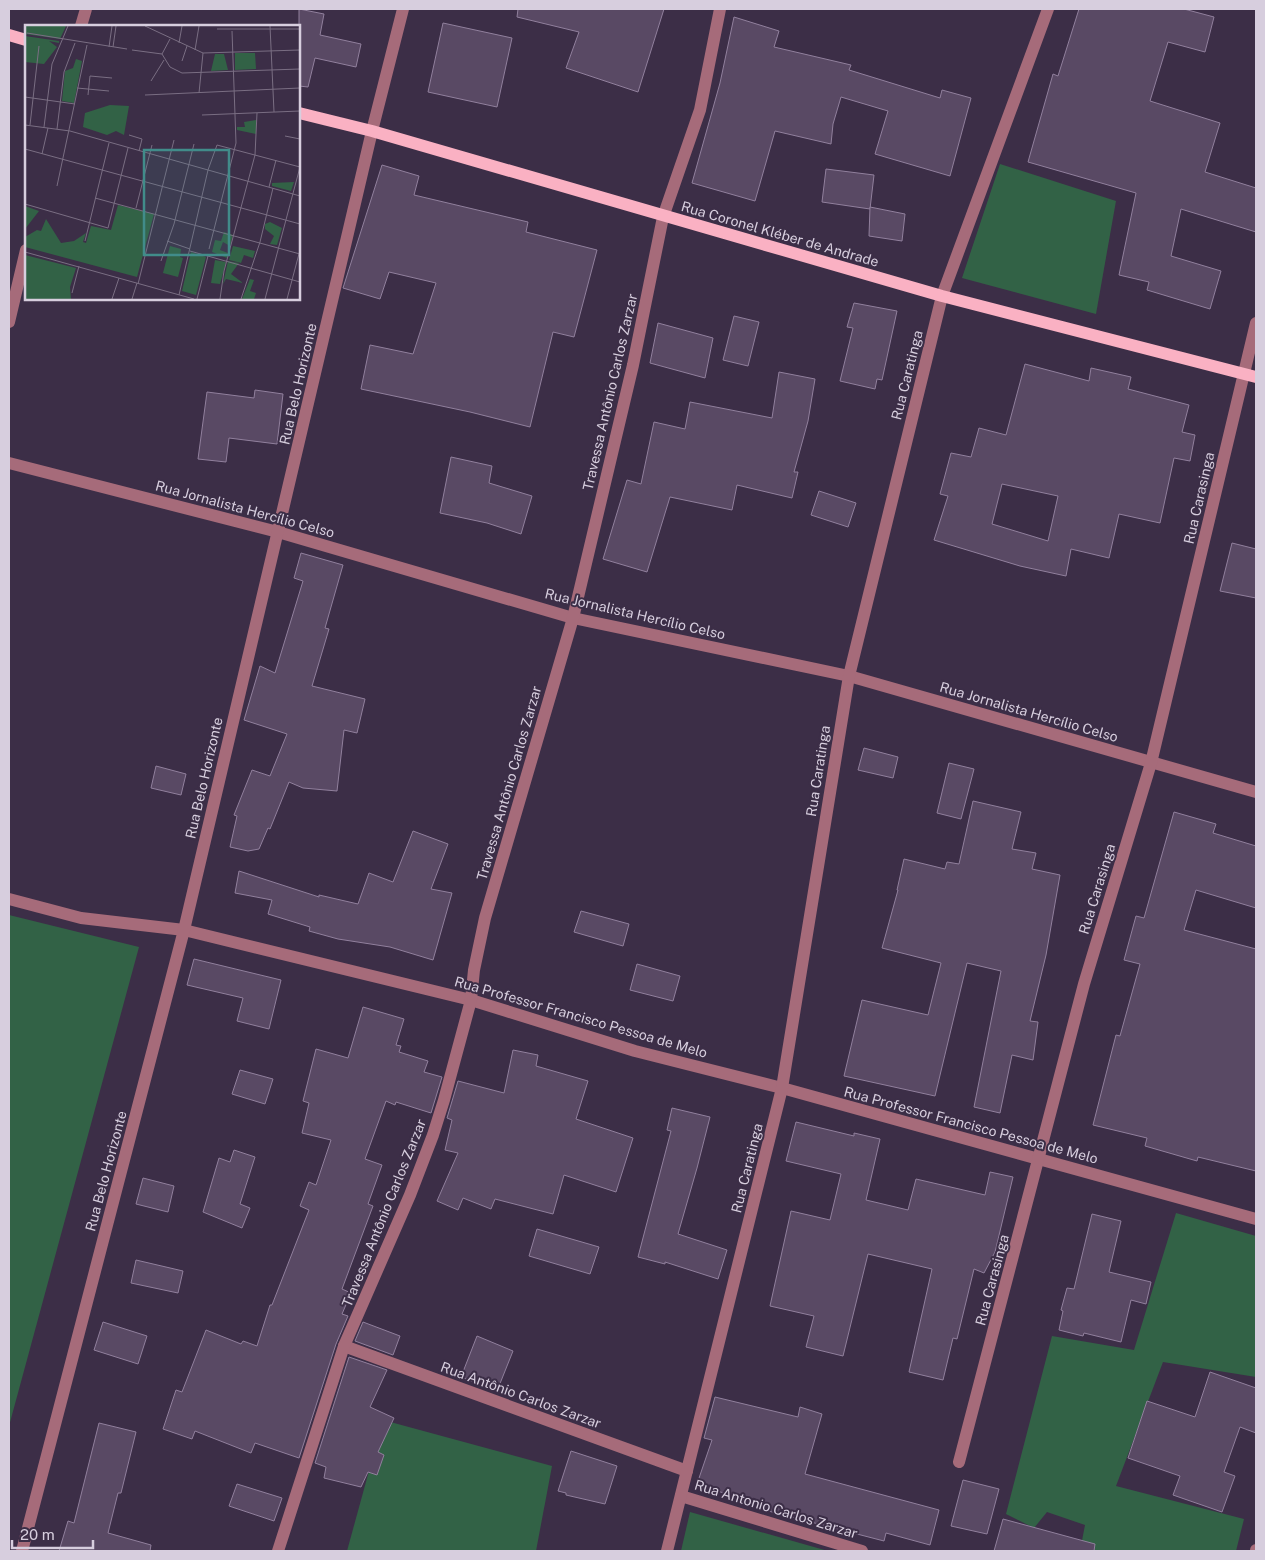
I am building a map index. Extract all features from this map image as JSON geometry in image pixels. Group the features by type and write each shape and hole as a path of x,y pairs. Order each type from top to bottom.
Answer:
{"main road":[{"path":"9,35 25,40"},
{"name":"Rua Coronel Kléber de Andrade","path":"300,112 372,131 663,217 942,296 1250,375"}],"street":[{"path":"81,25 86,9"},
{"name":"Rua Belo Horizonte","path":"22,1551 184,930 372,131 403,9"},
{"name":"Travessa Antônio Carlos Zarzar","path":"278,1551 344,1346 410,1195 444,1100 471,1000 474,970 485,918 573,618 633,365 663,217 700,110 720,9"},
{"name":"Rua Caratinga","path":"667,1551 782,1088 849,676 942,296 1048,9"},
{"path":"9,322 25,254"},
{"name":"Rua Carasinga","path":"959,1462 1084,984 1151,763 1250,375 1256,323"},
{"name":"Rua Jornalista Hercílio Celso","path":"9,462 278,532 573,618 849,676 1256,792"},
{"name":"Rua Professor Francisco Pessoa de Melo","path":"9,899 82,918 184,930 471,1000 635,1051 782,1088 1256,1219"},
{"name":"Rua Antônio Carlos Zarzar","path":"344,1346 687,1471"},
{"name":"Rua Antonio Carlos Zarzar","path":"681,1496 862,1551"}],"green space":[{"path":"1000,164 1116,201 1096,314 962,278"},
{"path":"9,915 139,947 9,1426"},
{"path":"1176,1213 1256,1236 1256,1377 1163,1362 1116,1486 1244,1519 1236,1551 1080,1551 1085,1525 1047,1512 1034,1528 1006,1514 1052,1336 1134,1350"},
{"path":"383,1420 552,1466 536,1551 347,1551"},
{"path":"690,1512 828,1551 681,1551"}],"building":[{"path":"299,9 324,14 320,35 361,44 356,67 315,58 308,87 300,86"},
{"path":"518,9 664,9 638,92 566,68 579,32 517,17"},
{"path":"1079,9 1184,9 1214,17 1205,52 1168,42 1150,101 1220,123 1205,172 1256,188 1256,232 1181,209 1171,256 1221,271 1210,309 1147,290 1149,282 1119,275 1136,193 1028,162 1053,74 1058,76"},
{"path":"734,17 779,31 774,47 851,65 849,70 940,98 942,90 971,98 950,176 875,154 888,111 841,97 833,124 831,144 775,131 755,201 692,183 720,83"},
{"path":"443,23 512,38 497,107 428,92"},
{"path":"382,165 419,176 414,195 528,222 526,232 597,250 574,337 553,332 530,427 361,389 370,345 413,354 436,283 389,272 380,299 343,288"},
{"path":"826,169 874,175 870,209 822,202"},
{"path":"870,207 905,214 902,241 869,236"},
{"path":"854,303 897,311 882,380 877,379 875,389 840,381 853,328 847,327"},
{"path":"734,316 759,322 748,366 723,360"},
{"path":"658,323 713,338 705,378 650,363"},
{"path":"1025,364 1089,381 1091,368 1131,377 1128,389 1189,405 1182,432 1195,435 1190,461 1174,458 1160,523 1119,514 1109,558 1071,549 1066,576 1020,566 934,540 948,496 940,494 951,453 971,457 979,428 1006,435","holes":["1002,484 1058,496 1048,541 992,524"]},
{"path":"779,372 815,379 808,421 794,472 798,472 792,498 737,485 732,510 670,497 647,572 603,559 627,480 641,484 654,422 685,429 690,402 772,418"},
{"path":"255,390 283,394 277,444 229,438 226,462 198,459 207,392 254,398"},
{"path":"451,457 492,466 489,483 532,496 521,534 487,523 440,513"},
{"path":"819,491 856,503 848,527 811,515"},
{"path":"1232,543 1256,549 1256,598 1220,591"},
{"path":"301,553 343,565 325,628 329,629 312,686 365,699 357,733 344,730 337,791 303,788 289,782 270,829 268,828 259,849 248,851 230,847 237,816 234,815 252,770 270,776 287,734 244,720 260,666 275,673 303,581 294,578"},
{"path":"864,748 898,757 893,778 858,770"},
{"path":"949,763 974,769 961,819 937,813"},
{"path":"156,766 186,774 181,795 151,788"},
{"path":"973,801 1021,812 1012,849 1036,853 1032,869 1060,875 1046,955 1030,1021 1038,1022 1033,1060 1012,1055 1000,1113 974,1107 1001,971 967,963 935,1096 844,1076 862,1000 928,1015 941,963 882,948 898,890 904,859 945,869 947,862 959,864"},
{"path":"1174,812 1216,824 1213,833 1256,846 1256,908 1196,890 1184,930 1256,949 1256,1171 1198,1157 1197,1161 1145,1146 1147,1138 1093,1125 1116,1035 1120,1036 1140,964 1124,960 1136,916 1144,918"},
{"path":"413,831 448,844 431,889 452,893 433,960 390,947 338,939 309,931 310,927 268,914 272,900 235,893 239,871 319,897 319,895 358,904 369,873 393,882"},
{"path":"581,911 629,924 623,946 574,932"},
{"path":"194,959 281,980 269,1029 237,1021 243,998 187,985"},
{"path":"637,964 680,976 673,1001 630,990"},
{"path":"363,1007 404,1019 396,1045 401,1046 399,1052 428,1061 424,1072 442,1077 431,1113 396,1102 395,1105 386,1101 365,1159 382,1165 368,1204 373,1206 342,1289 351,1293 342,1314 348,1316 336,1344 299,1458 255,1443 251,1453 195,1431 192,1439 163,1429 176,1390 182,1392 206,1330 241,1344 243,1341 257,1346 270,1305 272,1305 309,1210 300,1206 309,1182 316,1185 331,1140 302,1133 309,1103 303,1101 316,1049 348,1058"},
{"path":"513,1050 538,1055 536,1066 588,1081 576,1119 633,1138 616,1192 564,1175 553,1214 495,1199 491,1209 463,1198 458,1210 437,1201 458,1153 445,1150 452,1120 447,1118 458,1081 504,1093"},
{"path":"240,1070 273,1079 265,1104 232,1094"},
{"path":"672,1108 710,1117 678,1234 727,1250 718,1279 665,1262 665,1264 638,1257 671,1131 667,1130"},
{"path":"796,1122 854,1136 854,1133 880,1139 866,1200 908,1210 916,1179 985,1195 990,1172 1013,1177 995,1252 984,1273 974,1269 957,1339 953,1338 943,1380 909,1372 932,1269 868,1254 843,1356 806,1347 814,1316 770,1306 791,1211 830,1220 841,1174 786,1161"},
{"path":"234,1150 255,1157 240,1204 250,1208 242,1228 203,1212 219,1158 230,1162"},
{"path":"143,1178 174,1186 168,1212 136,1204"},
{"path":"1092,1214 1121,1221 1109,1272 1151,1282 1146,1304 1131,1300 1121,1342 1084,1333 1083,1336 1059,1330 1063,1311 1061,1310 1067,1288 1074,1289"},
{"path":"537,1229 599,1247 590,1274 529,1256"},
{"path":"136,1260 183,1271 178,1293 131,1283"},
{"path":"103,1322 147,1336 138,1364 94,1350"},
{"path":"363,1322 400,1336 393,1355 355,1341"},
{"path":"477,1336 513,1351 497,1391 461,1377"},
{"path":"349,1357 387,1370 370,1407 394,1418 378,1452 384,1455 377,1475 368,1472 361,1487 324,1478 326,1467 315,1463"},
{"path":"1210,1372 1256,1388 1256,1433 1240,1427 1224,1472 1235,1476 1222,1512 1173,1495 1180,1476 1128,1458 1147,1401 1195,1417"},
{"path":"715,1397 798,1417 800,1407 822,1414 805,1474 939,1510 930,1545 886,1533 884,1541 749,1506 750,1502 697,1484 712,1440 704,1438"},
{"path":"99,1423 136,1432 121,1493 118,1493 108,1533 151,1545 150,1551 59,1551 68,1521 74,1523"},
{"path":"571,1451 617,1466 605,1504 566,1495 566,1493 558,1491"},
{"path":"963,1480 999,1489 987,1534 951,1526"},
{"path":"237,1484 282,1498 274,1521 229,1506"},
{"path":"1003,1519 1095,1544 1094,1551 994,1551"}]}
